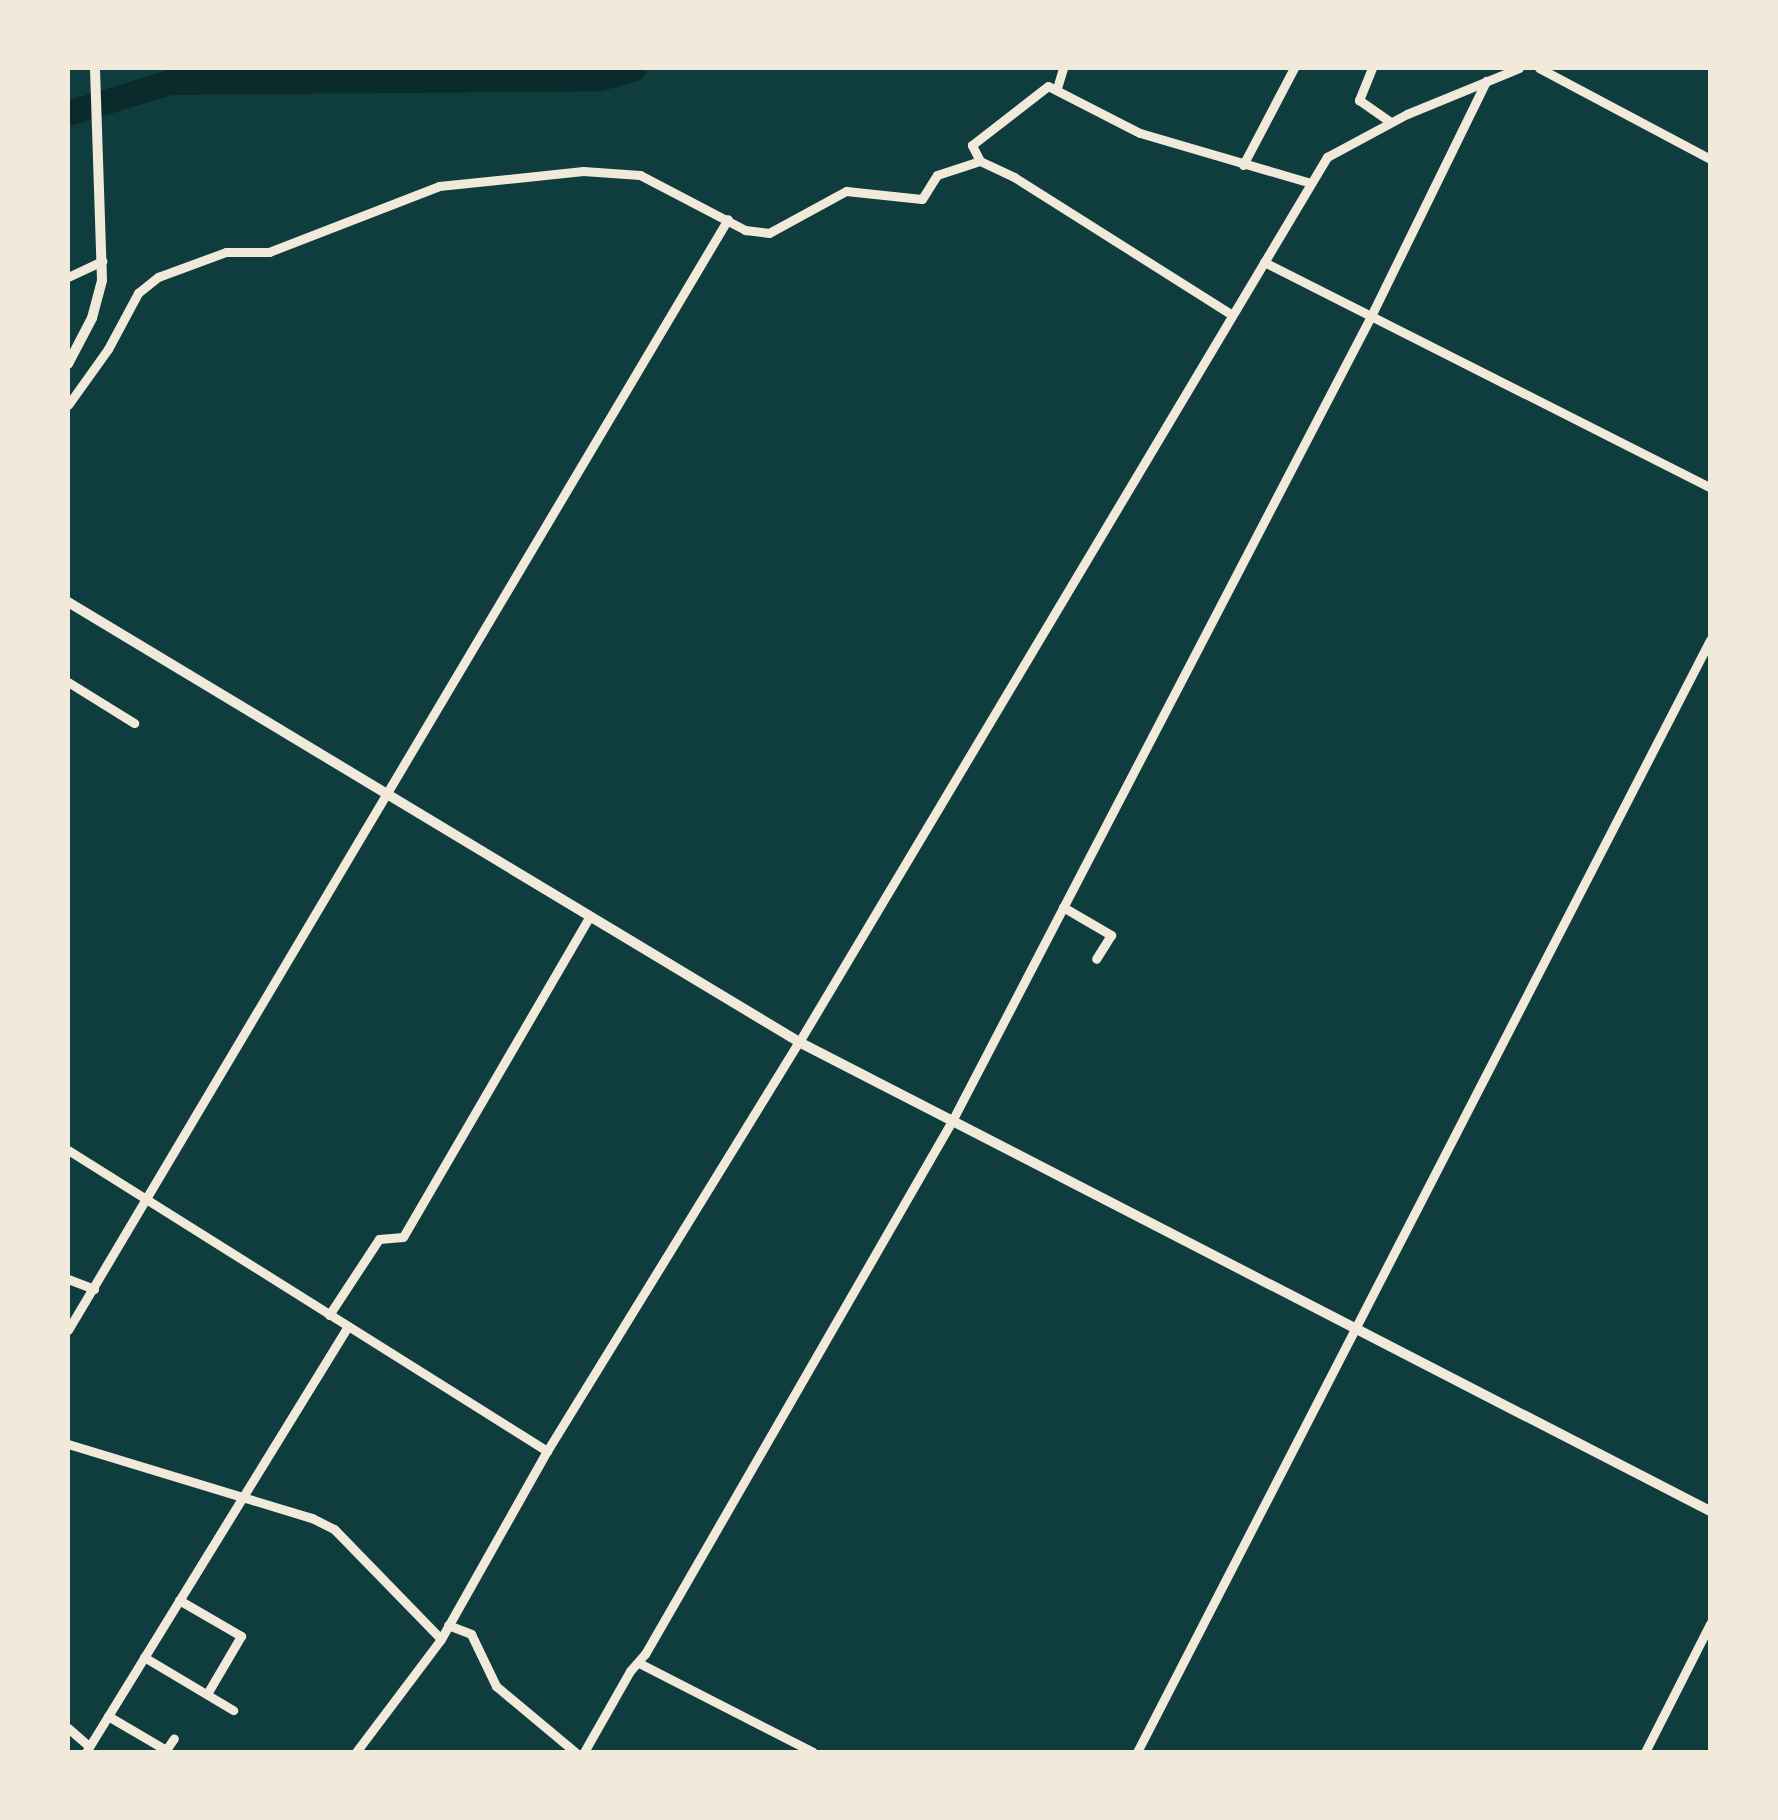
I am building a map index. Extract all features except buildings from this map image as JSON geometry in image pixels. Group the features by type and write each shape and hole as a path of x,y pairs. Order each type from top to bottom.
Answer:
{"street":[{"path":"68,364 92,318 101,255 94,68"},
{"path":"1057,88 1063,68"},
{"path":"1243,165 1294,68"},
{"path":"1372,68 1359,100 1390,122"},
{"path":"356,1752 441,1639 547,1452 799,1042 1327,157 1390,122 1519,68"},
{"path":"1539,68 1710,160"},
{"path":"584,1752 952,1121 1370,316 1486,81"},
{"path":"1232,315 1014,177 980,161 972,145 1048,86 1126,128 1311,184"},
{"path":"68,404 108,348 138,293 158,276 226,252 269,252 324,233 409,194 439,186 616,170 640,175 745,230 769,233 846,191 922,199 937,175 980,161"},
{"path":"68,1330 728,218"},
{"path":"68,277 101,255"},
{"path":"1264,262 1710,487"},
{"path":"68,602 588,919 799,1042 1710,1511"},
{"path":"1137,1752 1710,640"},
{"path":"68,682 134,723"},
{"path":"1063,907 1111,935 1096,959"},
{"path":"329,1315 378,1239 403,1236 588,919"},
{"path":"68,1150 547,1452"},
{"path":"68,1279 94,1289"},
{"path":"68,1728 88,1749 347,1328"},
{"path":"68,1444 242,1496 334,1529 441,1639"},
{"path":"180,1600 242,1636 207,1694"},
{"path":"1644,1752 1710,1624"},
{"path":"448,1625 471,1634 496,1686 575,1752"},
{"path":"144,1656 233,1710"},
{"path":"639,1663 813,1752"},
{"path":"108,1716 166,1750 174,1738"}],"waterway":[{"path":"170,82 182,68"},
{"path":"68,113 170,82 600,78 634,68"}]}
